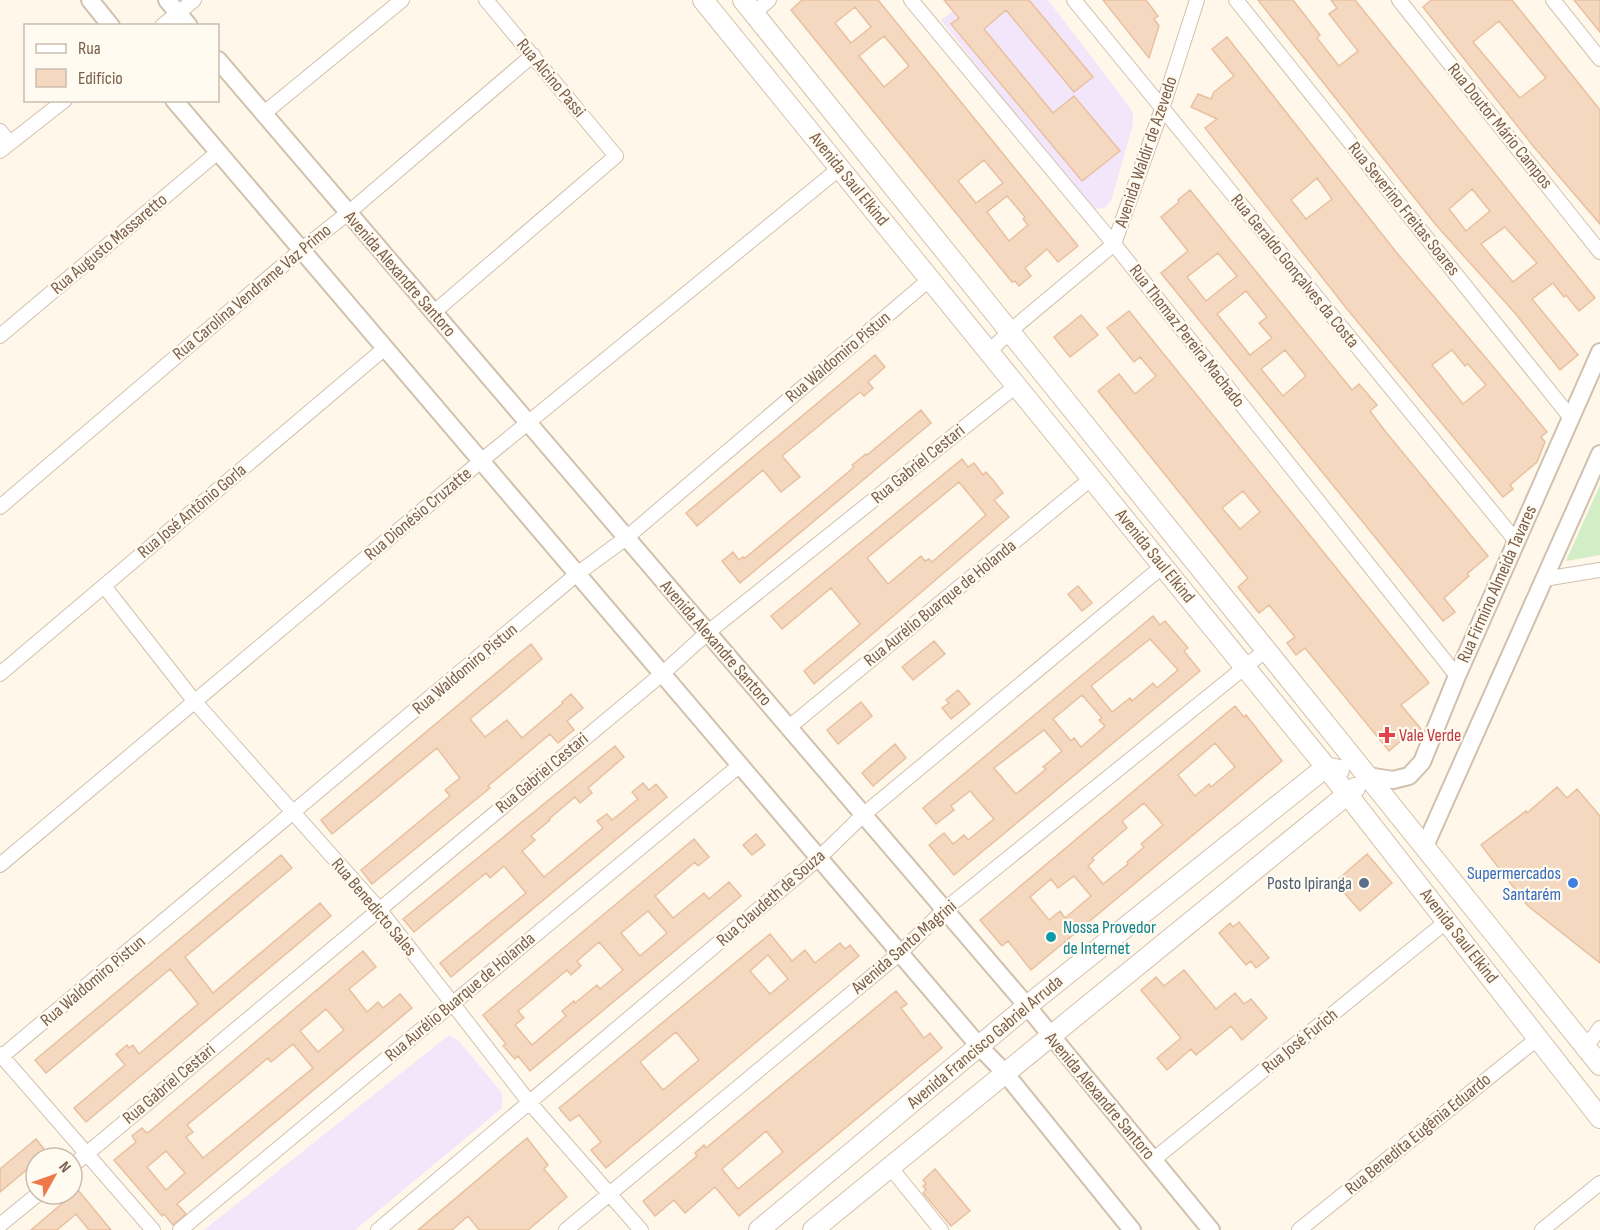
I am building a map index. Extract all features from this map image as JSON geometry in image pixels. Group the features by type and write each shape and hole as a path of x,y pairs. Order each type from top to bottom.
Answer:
{"main road":[{"name":"Avenida Saul Elkind","path":"704,0 1326,767 1600,1118"},
{"name":"Avenida Saul Elkind","path":"748,7 1600,1065"},
{"path":"806,127 832,109"},
{"path":"1326,767 1368,776"},
{"name":"Avenida Francisco Gabriel Arruda","path":"759,1230 1027,1006 1326,767"},
{"name":"Avenida Francisco Gabriel Arruda","path":"813,1230 1368,776"},
{"path":"1538,1038 1563,1061 1574,1066 1582,1066 1585,1061 1586,1047"}],"street":[{"path":"90,0 109,24"},
{"path":"167,0 183,19"},
{"path":"168,24 183,19 194,0"},
{"path":"263,114 402,0"},
{"name":"Rua Alcino Passi","path":"433,313 616,156 486,0"},
{"path":"748,7 769,0"},
{"name":"Rua Thomaz Pereira Machado","path":"911,0 1114,244 1456,676"},
{"name":"Rua Geraldo Gonçalves da Costa","path":"1074,0 1516,541"},
{"name":"Avenida Waldir de Azevedo","path":"989,352 1010,331 1114,244 1162,109 1197,0"},
{"name":"Rua Severino Freitas Soares","path":"1236,0 1571,418"},
{"name":"Rua Doutor Mário Campos","path":"1399,0 1600,252"},
{"path":"1553,0 1600,59"},
{"name":"Rua Carolina Vendrame Vaz Primo","path":"0,507 301,249 348,213 533,55"},
{"name":"Avenida Alexandre Santoro","path":"219,61 1027,1006 1211,1230"},
{"path":"0,131 5,147 62,102"},
{"path":"176,102 979,1046 1005,1073 1132,1230"},
{"name":"Rua Augusto Massaretto","path":"0,336 218,152"},
{"name":"Rua Dionésio Cruzatte","path":"0,865 481,461 840,168"},
{"name":"Rua Waldomiro Pistun","path":"1,1056 578,574 626,538 930,279"},
{"name":"Rua José Antônio Gorla","path":"0,674 385,348"},
{"name":"Rua Firmino Almeida Tavares","path":"1368,776 1393,780 1409,776 1422,762 1456,676 1600,352"},
{"name":"Rua Gabriel Cestari","path":"84,1156 662,674 707,633 1017,385"},
{"path":"1425,846 1600,454"},
{"name":"Rua Aurélio Buarque de Holanda","path":"788,728 1092,478"},
{"name":"Rua Claudeth de Souza","path":"378,1230 819,858 863,815 1163,566"},
{"path":"1544,579 1600,570"},
{"name":"Rua Benedicto Sales","path":"104,586 195,702 379,909 529,1102 641,1230"},
{"name":"Avenida Santo Magrini","path":"566,1230 900,953 944,910 1266,650"},
{"name":"Rua Aurélio Buarque de Holanda","path":"180,1230 740,765"},
{"name":"Rua José Furich","path":"1153,1160 1447,921"},
{"path":"1586,1047 1600,1028"},
{"name":"Rua Benedita Eugênia Eduardo","path":"1299,1230 1538,1038"},
{"path":"1,1056 153,1230"},
{"path":"890,1167 941,1230"},
{"path":"1542,1230 1600,1183"},
{"path":"0,1225 24,1205"}],"shaded area":[{"path":"967,0 1048,0 1129,106 1133,114 1133,124 1111,201 1105,208 1093,209 1087,206 941,20"},
{"path":"449,1035 458,1040 502,1093 502,1108 355,1230 204,1230"}],"green space":[{"path":"1600,485 1600,555 1566,561"}],"building":[{"path":"802,0 878,0 1078,246 1058,262 1047,249 1025,268 1031,276 1019,286 1015,281 1012,282 791,10","holes":["855,7 871,27 851,43 835,23","884,36 909,66 884,87 859,56","984,160 1003,183 976,203 958,181","1007,196 1025,217 1023,219 1028,225 1009,241 987,212"]},
{"path":"944,0 1029,0 1093,77 1074,92 1006,10 984,29 1053,113 1074,96 1120,151 1082,181 951,24 959,18"},
{"path":"1103,0 1146,0 1158,16 1154,19 1159,26 1149,58"},
{"path":"1258,0 1293,0 1320,35 1317,38 1339,66 1358,51 1329,14 1337,8 1331,0 1355,0 1595,298 1579,311 1553,283 1532,299 1578,355 1560,370 1515,313 1436,225","holes":["1472,189 1490,211 1466,231 1449,209","1505,227 1537,263 1513,282 1481,244"]},
{"path":"1431,0 1512,0 1600,110 1600,224 1534,147 1423,7","holes":["1499,21 1546,78 1520,98 1473,42"]},
{"path":"1574,0 1600,0 1600,32"},
{"path":"1227,37 1396,252 1547,432 1541,437 1545,442 1537,462 1510,485 1513,489 1503,497 1347,309 1205,128 1217,119 1191,107 1198,94 1211,99 1214,92 1234,76 1212,49","holes":["1317,178 1332,199 1306,219 1291,200","1452,350 1465,366 1468,364 1486,385 1463,404 1432,365"]},
{"path":"1190,190 1352,390 1359,384 1377,405 1370,411 1385,431 1488,556 1444,598 1455,612 1443,621 1161,273 1188,251 1161,217 1179,202 1178,200","holes":["1218,253 1237,276 1206,301 1187,277","1246,291 1267,317 1259,323 1272,338 1250,355 1217,314","1285,350 1306,376 1283,396 1261,369"]},
{"path":"1129,311 1429,683 1401,705 1421,729 1411,737 1409,734 1389,751 1305,648 1296,655 1287,643 1295,637 1269,605 1259,613 1238,587 1248,578 1098,391 1119,374 1135,394 1156,376 1140,357 1134,362 1107,328","holes":["1243,491 1260,512 1240,529 1222,508"]},
{"path":"1081,315 1098,335 1070,357 1054,337"},
{"path":"875,355 885,367 868,382 873,388 864,396 860,392 782,456 800,477 781,492 763,470 697,526 686,513"},
{"path":"921,410 931,423 740,583 722,561 733,552 739,560 745,558 854,467 852,465"},
{"path":"962,459 968,467 974,463 983,475 986,472 1003,493 994,500 1009,517 814,684 804,671 860,624 831,588 782,629 771,616","holes":["959,482 986,515 932,562 929,559 925,561 921,556 888,584 867,558"]},
{"path":"1078,586 1092,603 1082,611 1068,594"},
{"path":"1153,616 1160,625 1165,621 1188,648 1184,651 1200,671 954,875 929,845 944,833 953,844 964,835 968,840 994,819 970,791 951,806 954,810 936,824 923,808","holes":["1150,639 1178,670 1157,688 1153,683 1132,701 1130,698 1112,712 1091,686","1082,695 1102,718 1099,720 1105,726 1081,747 1074,738 1071,741 1053,719","1044,730 1062,751 1043,767 1046,769 1016,794 994,768"]},
{"path":"934,641 945,654 913,680 902,667"},
{"path":"531,644 542,659 470,719 485,737 507,720 522,738 571,694 583,708 567,721 574,730 558,743 550,734 488,786 490,788 372,884 361,870 450,796 445,790 460,778 437,748 332,834 321,820"},
{"path":"958,690 970,704 951,719 942,708 949,703 946,700"},
{"path":"861,702 872,716 838,744 827,730"},
{"path":"1235,706 1244,717 1246,715 1282,761 1031,970 1008,941 1002,946 980,920","holes":["1215,743 1235,767 1211,787 1209,784 1195,796 1178,775","1144,803 1163,825 1141,844 1144,847 1127,862 1128,864 1103,884 1088,866 1094,860 1092,858 1127,828 1122,821","1074,876 1091,896 1065,918 1060,911 1049,920 1030,897 1051,879 1058,888"]},
{"path":"895,744 906,758 873,786 862,773"},
{"path":"615,746 624,757 588,788 592,793 580,803 575,797 549,819 531,836 535,840 522,851 544,877 603,828 597,821 607,814 612,820 638,799 632,792 643,783 649,790 656,784 667,797 451,977 440,963 526,893 504,866 490,878 486,873 414,932 403,919"},
{"path":"1557,787 1567,798 1577,789 1600,816 1600,963 1528,906 1481,845 1526,811 1527,813"},
{"path":"756,834 765,845 752,855 743,845"},
{"path":"694,839 709,857 698,866 695,862 655,896 673,918 704,893 709,899 729,882 741,896 530,1071 518,1056 515,1059 503,1046 506,1044 483,1015","holes":["648,911 667,933 640,956 621,933","599,942 623,970 600,989 597,985 575,1003 574,1001 562,1011 566,1016 532,1045 515,1025 524,1018 518,1011 567,970 571,975 581,966 577,961"]},
{"name":"Posto Ipiranga","path":"1367,854 1392,883 1360,911 1335,882"},
{"path":"281,855 292,868 185,957 213,993 320,903 331,916 86,1122 74,1108 125,1065 116,1054 127,1045 129,1048 133,1045 139,1054 198,1004 170,969 46,1073 35,1060"},
{"path":"1239,922 1269,958 1256,968 1251,961 1246,965 1219,933 1230,923 1233,927"},
{"path":"770,934 792,961 805,950 815,963 840,943 845,949 850,945 859,956 606,1168 591,1150 601,1142 579,1115 570,1121 559,1108","holes":["768,955 788,979 770,994 750,971","676,1032 699,1060 663,1090 640,1062"]},
{"path":"363,951 376,967 349,989 367,1012 378,1002 383,1008 400,994 412,1008 177,1204 186,1214 173,1225 164,1214 162,1216 114,1160 136,1142 132,1136 142,1128 147,1133","holes":["326,1009 344,1030 318,1052 300,1031","293,1044 313,1068 203,1158 186,1137 193,1132 187,1125 268,1058 271,1062","166,1151 185,1173 166,1190 147,1167"]},
{"path":"1184,970 1216,1009 1235,993 1244,1004 1251,999 1267,1018 1242,1040 1231,1026 1196,1055 1191,1049 1167,1070 1157,1058 1181,1038 1141,990 1156,977 1164,986"},
{"path":"896,991 907,1004 901,1008 924,1038 930,1033 942,1048 739,1216 715,1187 685,1213 674,1200 655,1216 643,1201 697,1156 695,1153 704,1145 706,1148","holes":["766,1131 783,1152 738,1189 722,1169"]},
{"path":"527,1138 548,1165 544,1169 567,1197 528,1230 479,1230 468,1216 452,1230 418,1230"},
{"path":"36,1139 42,1146 28,1146"},
{"path":"24,1149 24,1172 0,1192 0,1169"},
{"path":"935,1169 970,1211 951,1226 923,1193 926,1190 923,1186 926,1184 923,1180"},
{"path":"84,1197 111,1230 89,1230 76,1214 57,1230 31,1230 59,1206 84,1206"}],"place":[{"name":"Vale Verde","path":"1387,735"},
{"name":"Posto Ipiranga","path":"1364,883"},
{"name":"Supermercados Santarém","path":"1573,883"},
{"name":"Nossa Provedor de Internet","path":"1051,937"}]}
